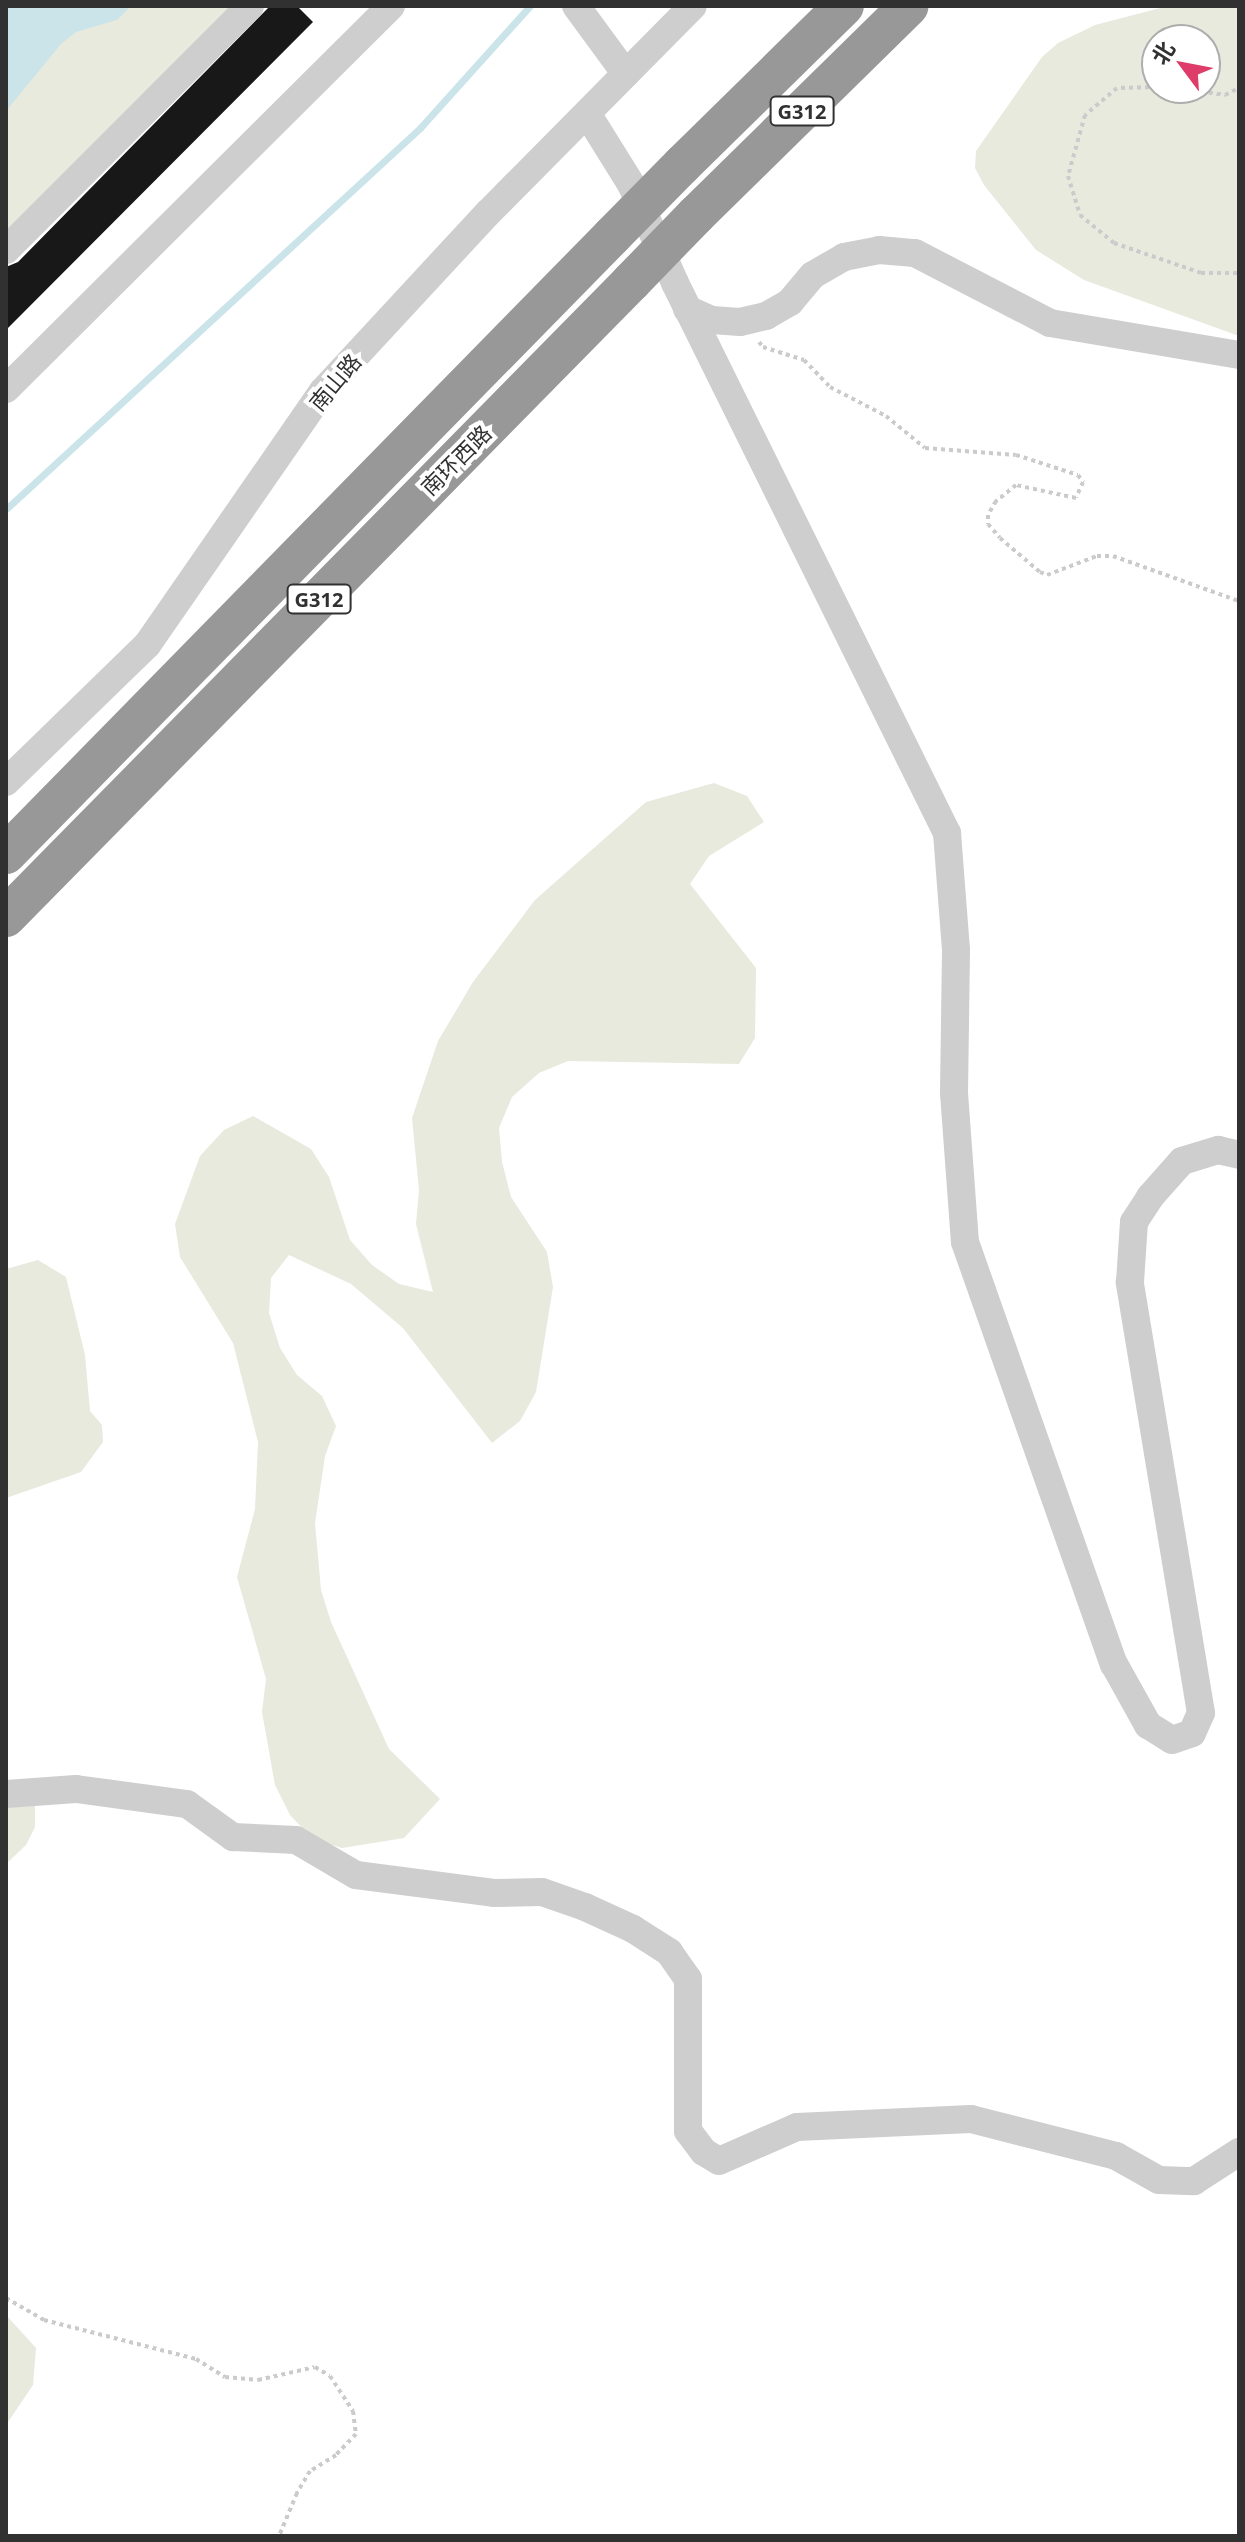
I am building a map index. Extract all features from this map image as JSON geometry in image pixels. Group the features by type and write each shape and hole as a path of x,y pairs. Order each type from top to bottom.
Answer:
{"highway":[{"name":"南环西路","path":"6,854 682,165 844,6"},
{"name":"南环西路","path":"6,917 696,215 909,6"}],"street":[{"path":"6,250 250,6"},
{"path":"6,389 391,6"},
{"path":"576,6 626,74"},
{"name":"南山路","path":"6,782 147,645 323,391 488,213 693,6"},
{"path":"588,115 631,184 687,309 947,833 956,950 954,1093 965,1242 1114,1664 1148,1725 1172,1740 1192,1733 1201,1713 1130,1282 1134,1222 1150,1197 1182,1161 1218,1150 1239,1155"},
{"path":"687,309 712,320 740,322 756,318 790,302 813,275 844,257 879,250 915,253 1050,323 1239,355"},
{"path":"6,1794 76,1789 187,1804 233,1837 296,1840 356,1875 494,1893 542,1892 633,1929 669,1952 688,1979 688,2131 704,2152 719,2161 797,2127 971,2119 1116,2156 1159,2180 1194,2181 1239,2152"}],"path":[{"path":"1141,87 1117,88 1085,115 1068,176 1080,215 1114,243 1201,273 1239,273"},
{"path":"756,318 753,335 763,347 804,360 830,387 886,416 925,448 1016,455 1078,475 1083,482 1076,498 1016,485 996,501 988,515 988,524 1000,538 1040,572 1047,575 1097,556 1113,556 1239,601"},
{"path":"6,2298 44,2320 100,2337 196,2359 225,2377 258,2380 315,2367 330,2376 353,2411 356,2434 336,2455 310,2471 279,2536"}],"shaded area":[{"path":"6,6 241,6 6,236"},
{"path":"1168,6 1239,6 1239,336 1084,280 1036,250 984,185 975,168 976,151 1042,57 1058,43 1095,25"},
{"path":"714,783 747,796 764,822 709,856 690,884 756,968 755,1038 739,1064 568,1061 539,1073 512,1097 499,1128 502,1162 511,1197 547,1252 553,1287 536,1392 520,1421 492,1443 403,1328 351,1284 289,1255 271,1278 269,1313 280,1348 297,1375 322,1396 336,1426 325,1456 315,1523 321,1590 331,1622 389,1749 440,1799 404,1838 342,1848 313,1839 290,1815 275,1785 262,1712 266,1679 237,1577 255,1509 258,1442 233,1343 180,1257 175,1224 200,1156 224,1130 253,1116 311,1149 329,1177 350,1240 372,1265 399,1284 433,1292 416,1224 419,1190 412,1118 438,1041 473,982 535,900 646,802"},
{"path":"38,1260 66,1277 85,1355 90,1411 102,1425 103,1442 81,1472 6,1498 6,1269"},
{"path":"18,1801 35,1806 35,1827 26,1845 6,1864 6,1810"},
{"path":"6,2315 36,2348 33,2385 6,2425"}],"water":[{"path":"6,6 131,6 117,20 76,32 61,44 6,111"}],"building":[{"path":"270,6 297,6 313,22 6,330 6,267 18,262"}],"waterway":[{"path":"6,509 420,128 530,6"}]}
